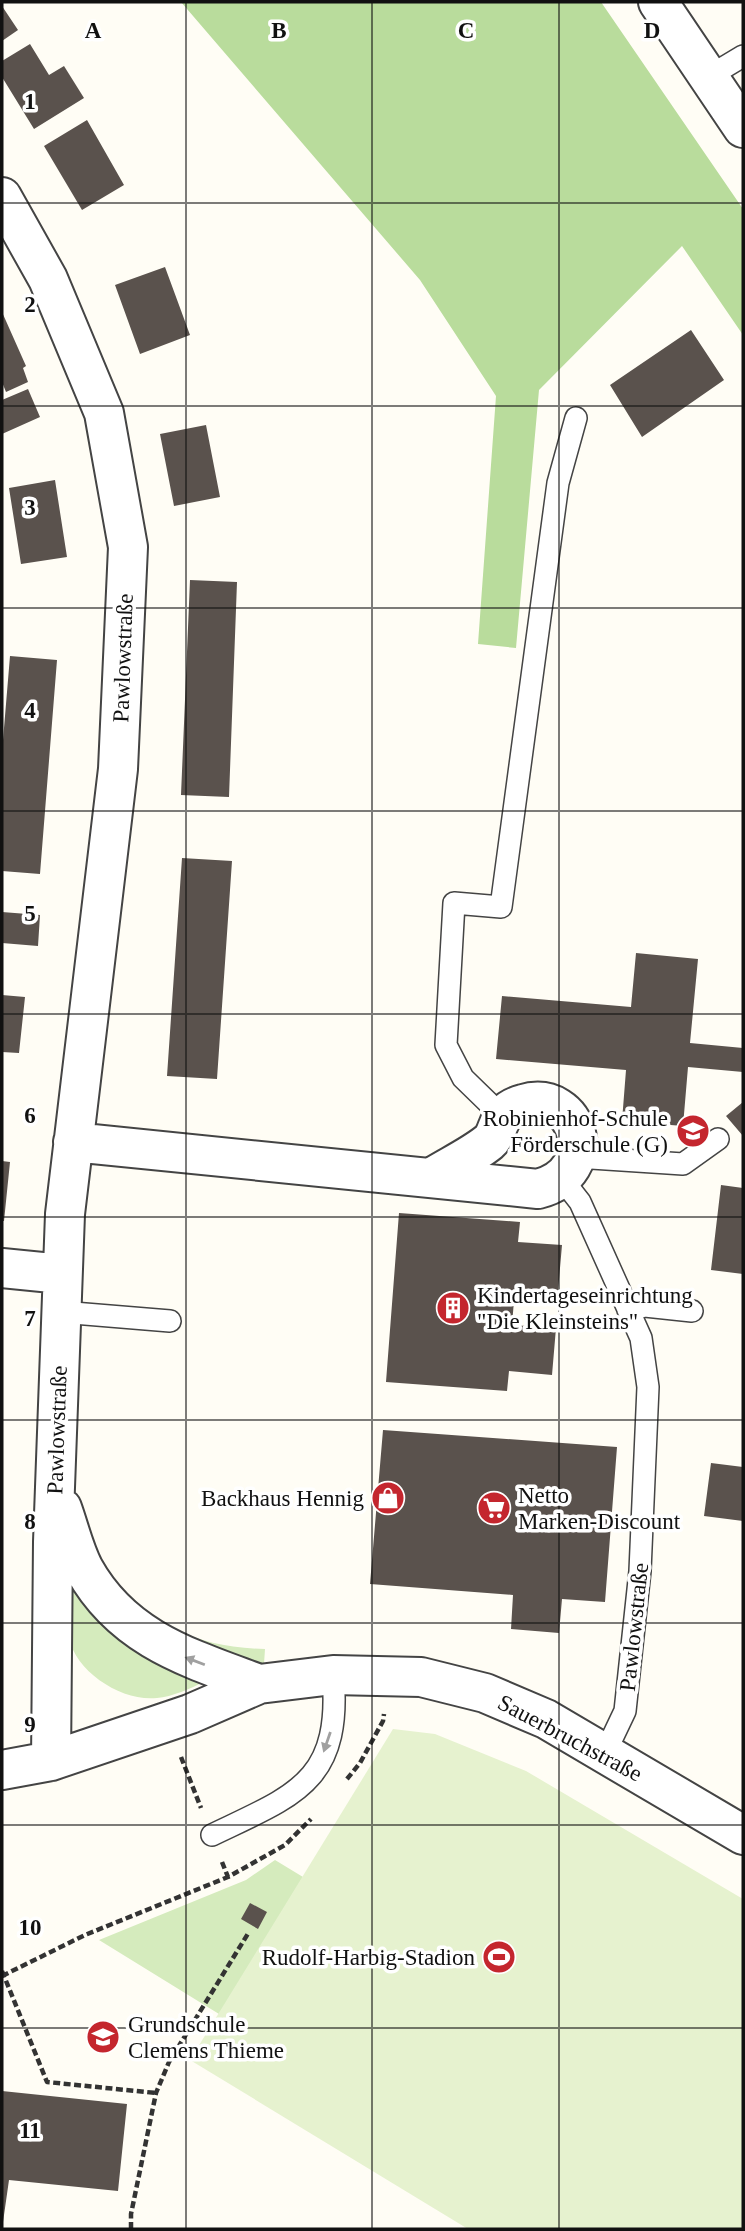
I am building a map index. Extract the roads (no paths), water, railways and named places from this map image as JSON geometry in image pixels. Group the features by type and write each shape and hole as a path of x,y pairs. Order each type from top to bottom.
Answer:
{"street":[{"path":"658,2 743,128"},
{"name":"Pawlowstraße","path":"2,197 48,279 104,413 128,547 118,769 73,1142 62,1274 51,1761"},
{"name":"Pawlowstraße","path":"502,1116 524,1103 550,1105 570,1120 576,1131 569,1168"},
{"path":"434,1176 492,1140 502,1116"},
{"path":"73,1142 434,1176 538,1189 569,1168"},
{"path":"2,1268 62,1274"},
{"name":"Sauerbruchstraße","path":"56,1492 84,1568 116,1613 164,1648 259,1684"},
{"name":"Sauerbruchstraße","path":"2,1770 51,1761 167,1721 259,1684 333,1675 421,1677 485,1693 546,1719 743,1835"}],"lane":[{"path":"708,77 743,56"},
{"path":"502,1116 463,1078 446,1045 454,902 501,907 558,483 576,418"},
{"path":"569,1168 682,1164 718,1139"},
{"name":"Pawlowstraße","path":"569,1168 580,1202 640,1338 648,1387 640,1571 625,1711 605,1753"},
{"path":"628,1310 645,1306 692,1311"},
{"path":"61,1312 170,1321"},
{"path":"212,1835 283,1802 310,1780 328,1745 336,1710 333,1675"}],"place":[{"name":"Robinienhof-Schule Förderschule (G)","path":"693,1131"},
{"name":"Kindertageseinrichtung \"Die Kleinsteins\"","path":"453,1308"},
{"name":"Backhaus Hennig","path":"388,1498"},
{"name":"Netto Marken-Discount","path":"494,1508"},
{"name":"Rudolf-Harbig-Stadion","path":"499,1957"},
{"name":"Grundschule Clemens Thieme","path":"103,2037"}]}
